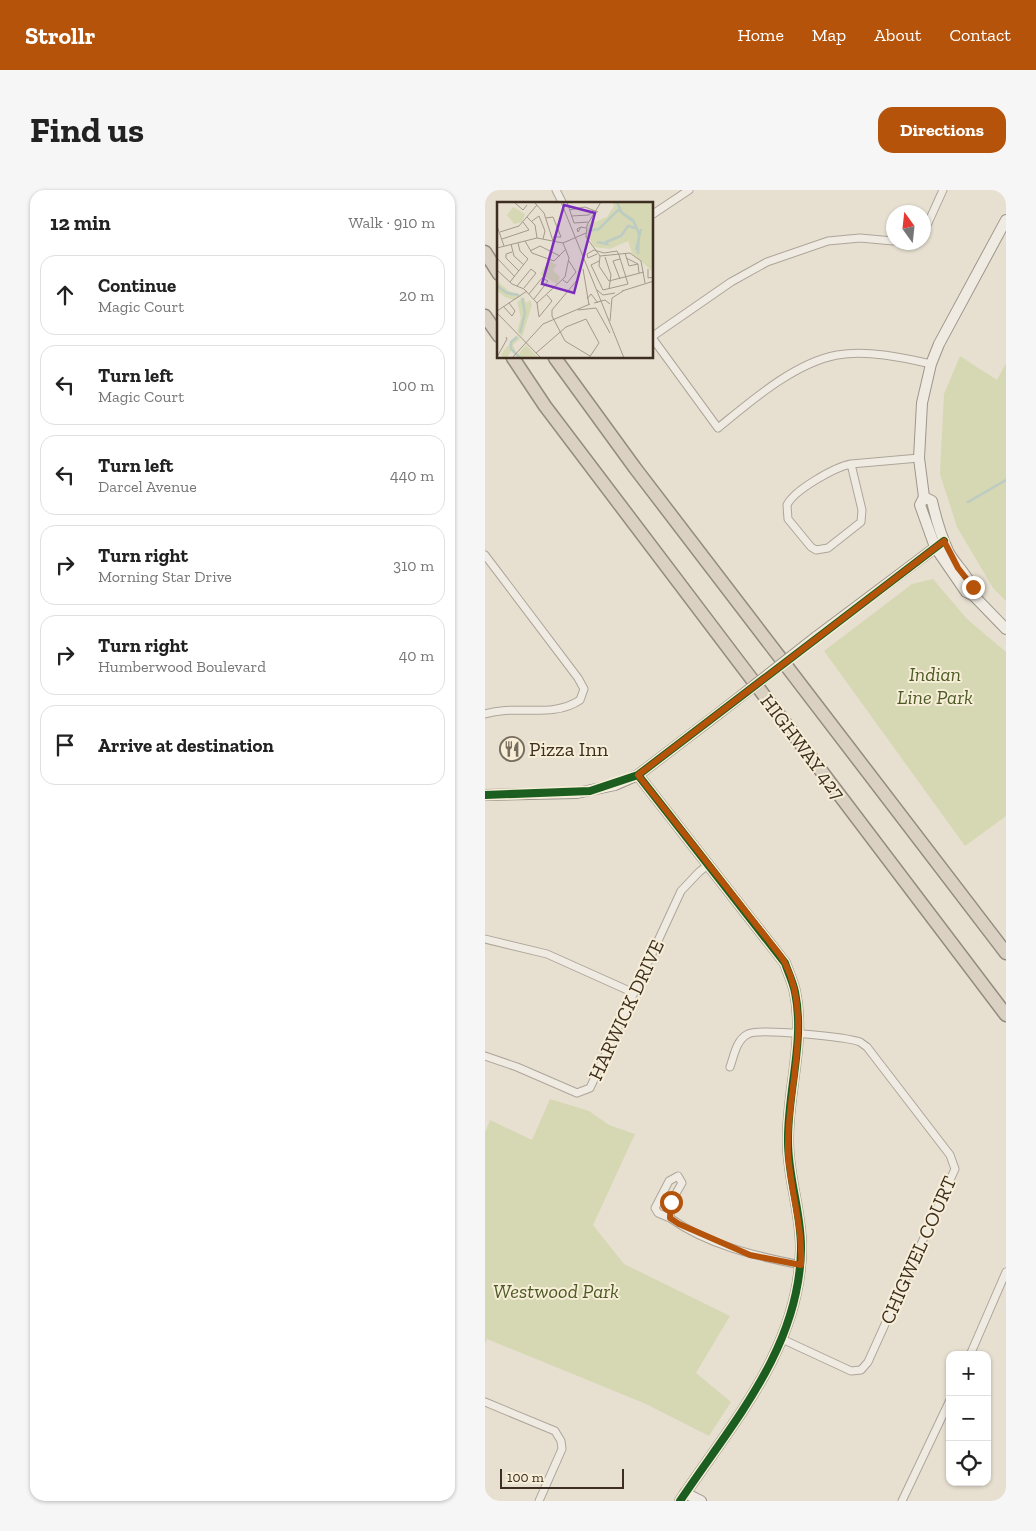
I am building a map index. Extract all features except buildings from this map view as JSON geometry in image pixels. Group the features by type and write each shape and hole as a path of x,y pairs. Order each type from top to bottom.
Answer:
{"highway":[{"path":"485,252 497,271"},
{"path":"485,316 497,333"},
{"name":"HIGHWAY 427","path":"514,359 545,406 1006,1016"},
{"name":"HIGHWAY 427","path":"556,359 635,468 1006,953"},
{"path":"984,987 1006,1021"}],"street":[{"path":"556,190 562,202"},
{"path":"654,213 689,190"},
{"path":"931,216 943,190"},
{"path":"1006,220 939,344 931,364 922,403 919,458 924,497 920,505 939,544 966,592 974,596 1006,629"},
{"path":"654,337 731,282 767,262 828,241 860,238 886,240"},
{"path":"654,339 717,428 784,378 835,355 864,353 931,364"},
{"path":"851,464 862,510 861,522 828,548 817,550 811,547 788,519 787,506 792,498 832,470 851,464 919,458"},
{"path":"485,795 590,791 638,775 939,544"},
{"path":"485,555 578,678 584,689 580,700 562,710 503,710 485,714"},
{"path":"638,775 785,963 795,991 797,1034 788,1137 789,1161 800,1226 801,1265 799,1289 782,1339 751,1400 683,1497 701,1501"},
{"name":"HARWICK DRIVE","path":"485,1056 517,1067 577,1093 584,1092 594,1083 681,891 709,864"},
{"path":"485,939 547,954 634,993"},
{"name":"CHIGWEL COURT","path":"730,1067 739,1041 748,1034 755,1032 854,1040 867,1047 951,1155 955,1169 868,1362 861,1370 851,1371 782,1339"},
{"path":"670,1218 671,1202 682,1182 678,1176 669,1181 655,1208 658,1213 750,1255 801,1265"},
{"path":"972,1351 1006,1272"},
{"path":"485,1402 555,1432 561,1441 562,1449 539,1501"},
{"path":"902,1501 946,1408"}],"green space":[{"path":"960,356 997,380 1006,363 1006,601 993,588 957,527 940,474 944,394"},
{"name":"Indian Line Park","path":"933,579 967,619 1006,652 1006,816 965,846 824,651 912,584"},
{"name":"Westwood Park","path":"550,1099 589,1111 609,1125 635,1134 593,1225 624,1264 730,1316 696,1373 731,1402 709,1436 646,1404 487,1339 485,1344 485,1133 490,1120 532,1140"}],"waterway":[{"path":"968,502 1006,480"}],"cycle path":[{"path":"485,795 590,791 638,775 944,541"},
{"path":"638,775 785,963 794,988 798,1010 797,1047 789,1120 788,1152 801,1236 801,1250 797,1286 789,1320 776,1352 741,1413 680,1501"}],"place":[{"name":"Pizza Inn","path":"512,749"}],"route":[{"path":"671,1202 669,1208 670,1218 679,1224 737,1251 801,1265 800,1226 789,1161 788,1137 797,1034 795,991 785,963 638,775 944,541 949,554 973,587"}]}
